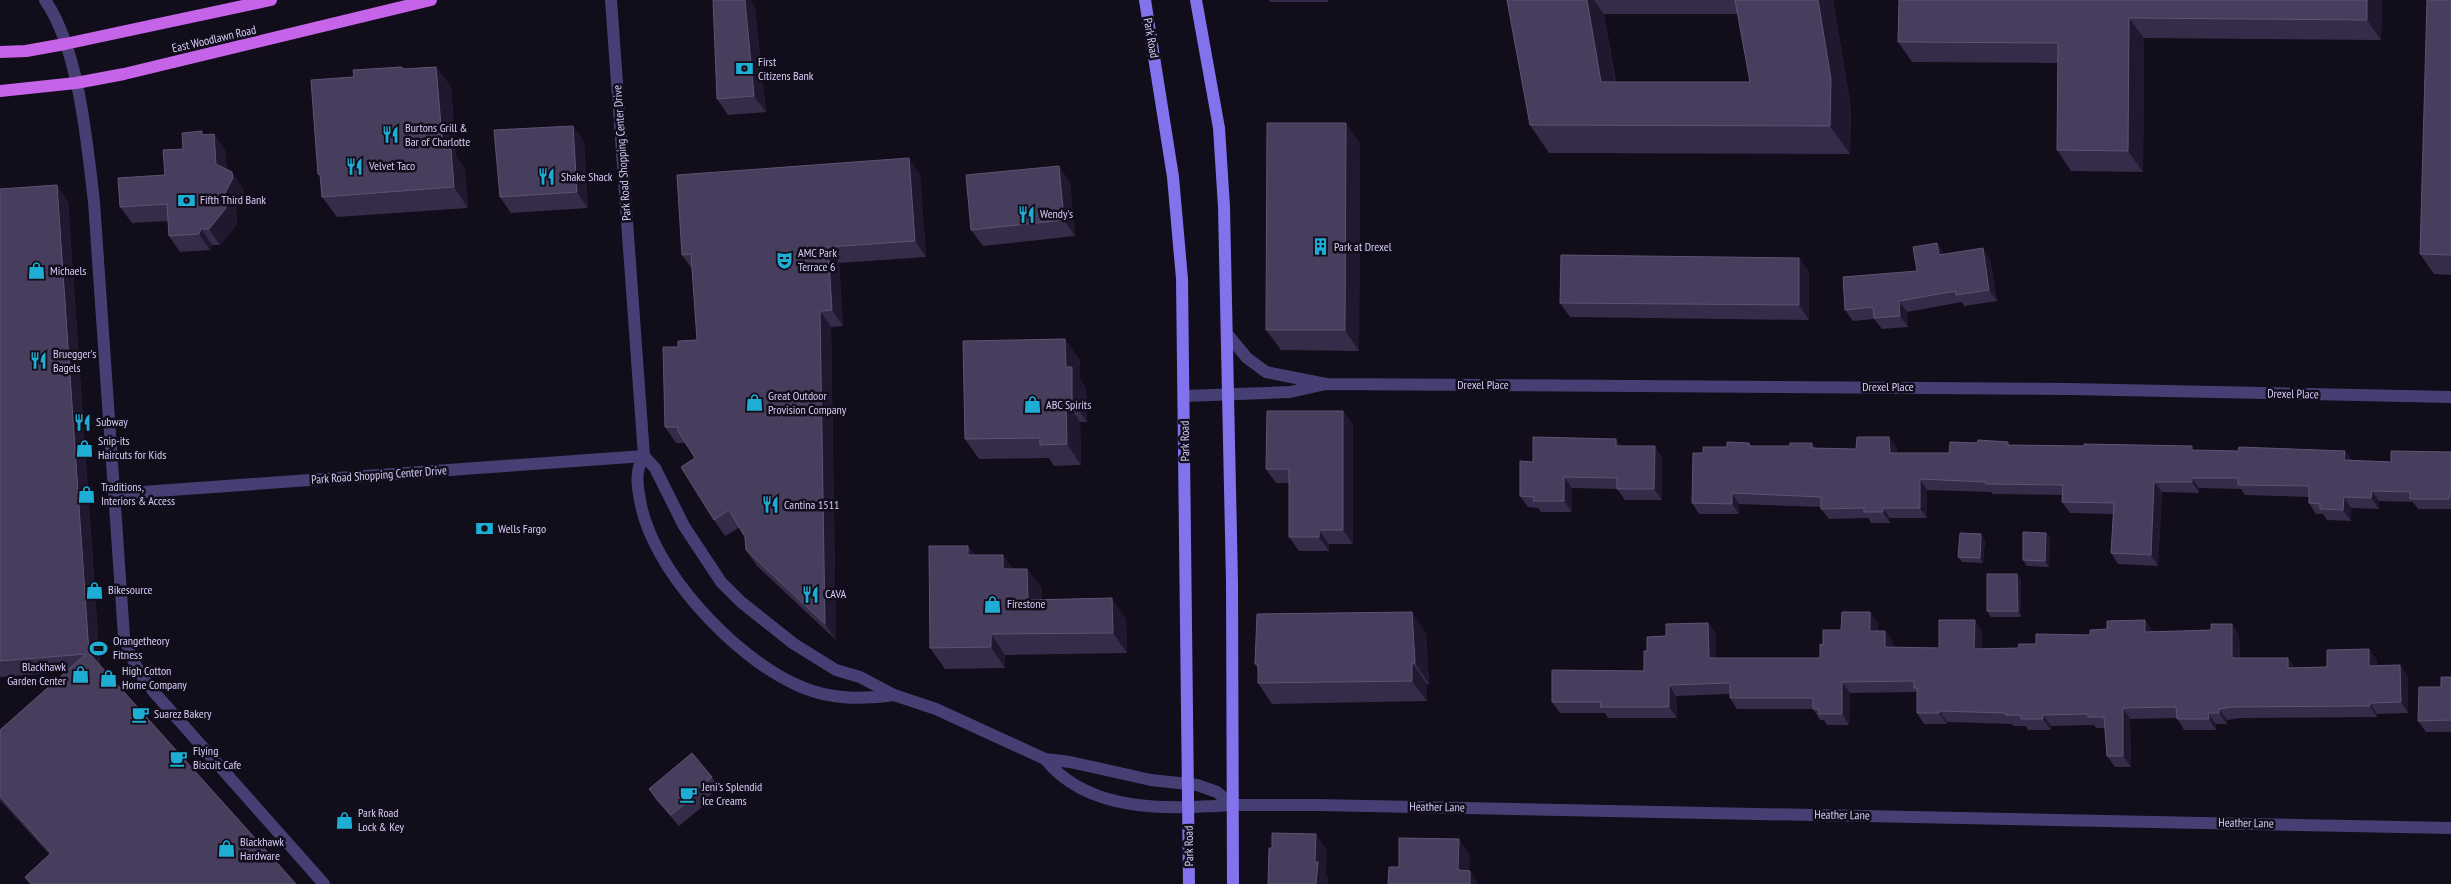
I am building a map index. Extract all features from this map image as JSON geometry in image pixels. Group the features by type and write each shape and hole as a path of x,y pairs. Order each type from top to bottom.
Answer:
{"main road":[{"name":"East Woodlawn Road","path":"0,52 26,51 65,44 271,0"},
{"name":"East Woodlawn Road","path":"0,90 76,83 133,72 431,0"},
{"name":"Park Road","path":"1145,0 1177,214 1182,279 1189,884"},
{"path":"1196,0 1219,128 1224,191 1230,396 1233,884"}],"street":[{"path":"45,0 52,9 65,44 76,83 87,136 124,636 128,653 139,674 324,884"},
{"name":"Park Road Shopping Center Drive","path":"611,0 644,456 637,471 637,483 641,509 650,536 680,582 704,614 721,631 778,675 812,691 862,698 894,696"},
{"name":"Drexel Place","path":"1229,336 1248,358 1266,372 1326,384 2059,389 2451,397"},
{"name":"Drexel Place","path":"1184,396 1230,396 1290,392 1326,384"},
{"name":"Park Road Shopping Center Drive","path":"114,494 644,456"},
{"name":"Park Road Shopping Center Drive","path":"644,456 654,468 684,526 710,567 741,602 794,644 825,664 866,680 894,696 930,706 1045,759 1070,762 1151,780 1188,783 1216,792 1232,805"},
{"name":"Park Road Shopping Center Drive","path":"1045,759 1053,769 1072,783 1103,798 1144,807 1232,805"},
{"name":"Heather Lane","path":"1232,805 1527,809 2451,828"}],"building":[{"path":"713,0 745,0 754,96 717,99"},
{"path":"1507,0 1587,0 1601,82 1750,82 1735,0 1818,0 1831,79 1830,126 1530,125"},
{"path":"1899,0 2367,0 2367,20 2129,18 2128,151 2057,150 2058,43 1898,42"},
{"path":"2427,0 2451,0 2451,255 2420,254"},
{"name":"Burtons Grill & Bar of Charlotte","path":"402,67 403,69 436,67 443,149 451,149 454,187 322,197 320,174 318,174 311,80 354,77 353,70"},
{"name":"Park at Drexel","path":"1267,123 1346,123 1345,330 1266,330"},
{"name":"Shake Shack","path":"573,126 577,192 500,197 494,130"},
{"name":"Fifth Third Bank","path":"202,131 202,135 214,134 216,164 232,172 233,178 225,193 226,208 209,229 201,229 199,234 169,236 167,204 120,207 118,178 165,175 163,150 183,149 182,133"},
{"path":"909,158 915,241 828,247 832,310 820,311 825,624 746,550 745,537 729,510 714,520 681,467 695,458 678,431 678,427 665,427 663,347 678,347 678,341 697,340 691,254 682,255 677,175"},
{"name":"Wendy's","path":"1059,166 1064,220 971,230 966,175"},
{"path":"57,185 89,653 296,884 31,884 25,877 51,853 0,796 0,730 86,654 0,661 0,189"},
{"path":"1937,243 1939,255 1983,248 1989,290 1956,295 1956,291 1899,301 1900,316 1874,318 1873,307 1845,310 1843,277 1917,271 1913,247"},
{"path":"1561,255 1799,258 1799,305 1560,303"},
{"name":"ABC Spirits","path":"1065,339 1066,367 1072,367 1072,401 1066,401 1067,444 1040,445 1040,438 965,439 963,341"},
{"path":"1267,411 1343,411 1343,530 1319,530 1319,537 1289,537 1289,469 1266,469"},
{"path":"1533,437 1616,439 1616,446 1655,446 1654,489 1617,489 1617,478 1564,477 1564,501 1533,501 1534,497 1520,496 1520,461 1533,462"},
{"path":"1857,437 1889,437 1890,453 1949,453 1950,442 1977,443 1978,440 2008,442 2008,445 2084,446 2084,444 2192,446 2192,450 2238,451 2239,447 2345,451 2344,460 2391,462 2391,451 2451,452 2451,493 2449,499 2410,499 2410,492 2372,491 2371,498 2344,497 2343,510 2320,509 2320,504 2309,503 2309,486 2238,485 2238,478 2192,478 2192,482 2154,482 2151,555 2111,553 2114,503 2062,502 2063,485 1985,484 1986,482 1920,479 1920,508 1883,508 1883,512 1864,512 1864,508 1821,509 1821,497 1732,493 1732,504 1692,503 1693,453 1703,453 1703,447 1727,447 1727,442 1749,443 1749,446 1790,446 1790,443 1812,443 1811,448 1856,449"},
{"path":"2023,532 2046,533 2045,561 2023,560"},
{"path":"1960,533 1981,534 1980,558 1958,557"},
{"name":"Firestone","path":"929,546 968,546 968,555 1003,555 1003,569 1027,569 1028,600 1112,598 1113,633 991,634 991,647 930,648"},
{"path":"1987,574 2017,574 2018,611 1987,611"},
{"path":"1412,612 1415,663 1412,663 1412,681 1258,683 1258,664 1255,664 1257,614"},
{"path":"1842,612 1870,612 1870,631 1885,631 1885,647 1939,648 1939,620 1975,620 1974,649 2018,648 2019,644 2036,644 2036,634 2090,635 2090,630 2107,629 2107,621 2145,620 2145,632 2211,630 2211,624 2232,624 2232,658 2288,658 2288,668 2327,667 2327,650 2369,649 2369,666 2400,665 2401,702 2370,703 2370,706 2233,707 2219,709 2219,713 2208,713 2209,719 2177,719 2176,707 2123,708 2123,756 2107,756 2104,717 2088,717 2088,714 2043,715 2043,719 2021,719 2021,715 2006,715 2005,713 1939,711 1939,713 1917,713 1917,688 1914,688 1914,681 1842,682 1842,714 1819,714 1819,709 1813,709 1813,698 1730,698 1730,683 1669,685 1669,707 1600,707 1601,702 1552,702 1552,670 1644,671 1644,651 1647,651 1647,637 1666,636 1666,624 1708,623 1709,658 1820,658 1820,644 1823,645 1823,630 1841,630"},
{"path":"2441,677 2451,677 2451,720 2418,721 2419,687 2441,687"},
{"path":"692,753 712,777 692,793 694,796 671,815 649,789"},
{"path":"1272,833 1316,834 1315,862 1318,862 1316,884 1268,884 1269,848 1272,848"},
{"path":"1399,838 1459,839 1458,870 1470,871 1470,884 1388,884 1389,867 1399,867"}],"place":[{"name":"First Citizens Bank","path":"744,69"},
{"name":"Burtons Grill & Bar of Charlotte","path":"391,135"},
{"name":"Velvet Taco","path":"355,166"},
{"name":"Shake Shack","path":"547,177"},
{"name":"Fifth Third Bank","path":"186,200"},
{"name":"Wendy's","path":"1026,214"},
{"name":"Park at Drexel","path":"1320,247"},
{"name":"AMC Park Terrace 6","path":"784,260"},
{"name":"Michaels","path":"36,271"},
{"name":"Bruegger's Bagels","path":"39,361"},
{"name":"Great Outdoor Provision Company","path":"754,403"},
{"name":"ABC Spirits","path":"1032,405"},
{"name":"Subway","path":"82,422"},
{"name":"Snip-its Haircuts for Kids","path":"84,448"},
{"name":"Traditions, Interiors & Access","path":"87,494"},
{"name":"Cantina 1511","path":"770,505"},
{"name":"Wells Fargo","path":"484,529"},
{"name":"Bikesource","path":"94,590"},
{"name":"CAVA","path":"811,594"},
{"name":"Firestone","path":"993,604"},
{"name":"Orangetheory Fitness","path":"99,648"},
{"name":"Blackhawk Garden Center","path":"80,674"},
{"name":"High Cotton Home Company","path":"108,678"},
{"name":"Suarez Bakery","path":"140,714"},
{"name":"Flying Biscuit Cafe","path":"179,758"},
{"name":"Jeni's Splendid Ice Creams","path":"688,794"},
{"name":"Park Road Lock & Key","path":"344,820"},
{"name":"Blackhawk Hardware","path":"226,849"}]}
